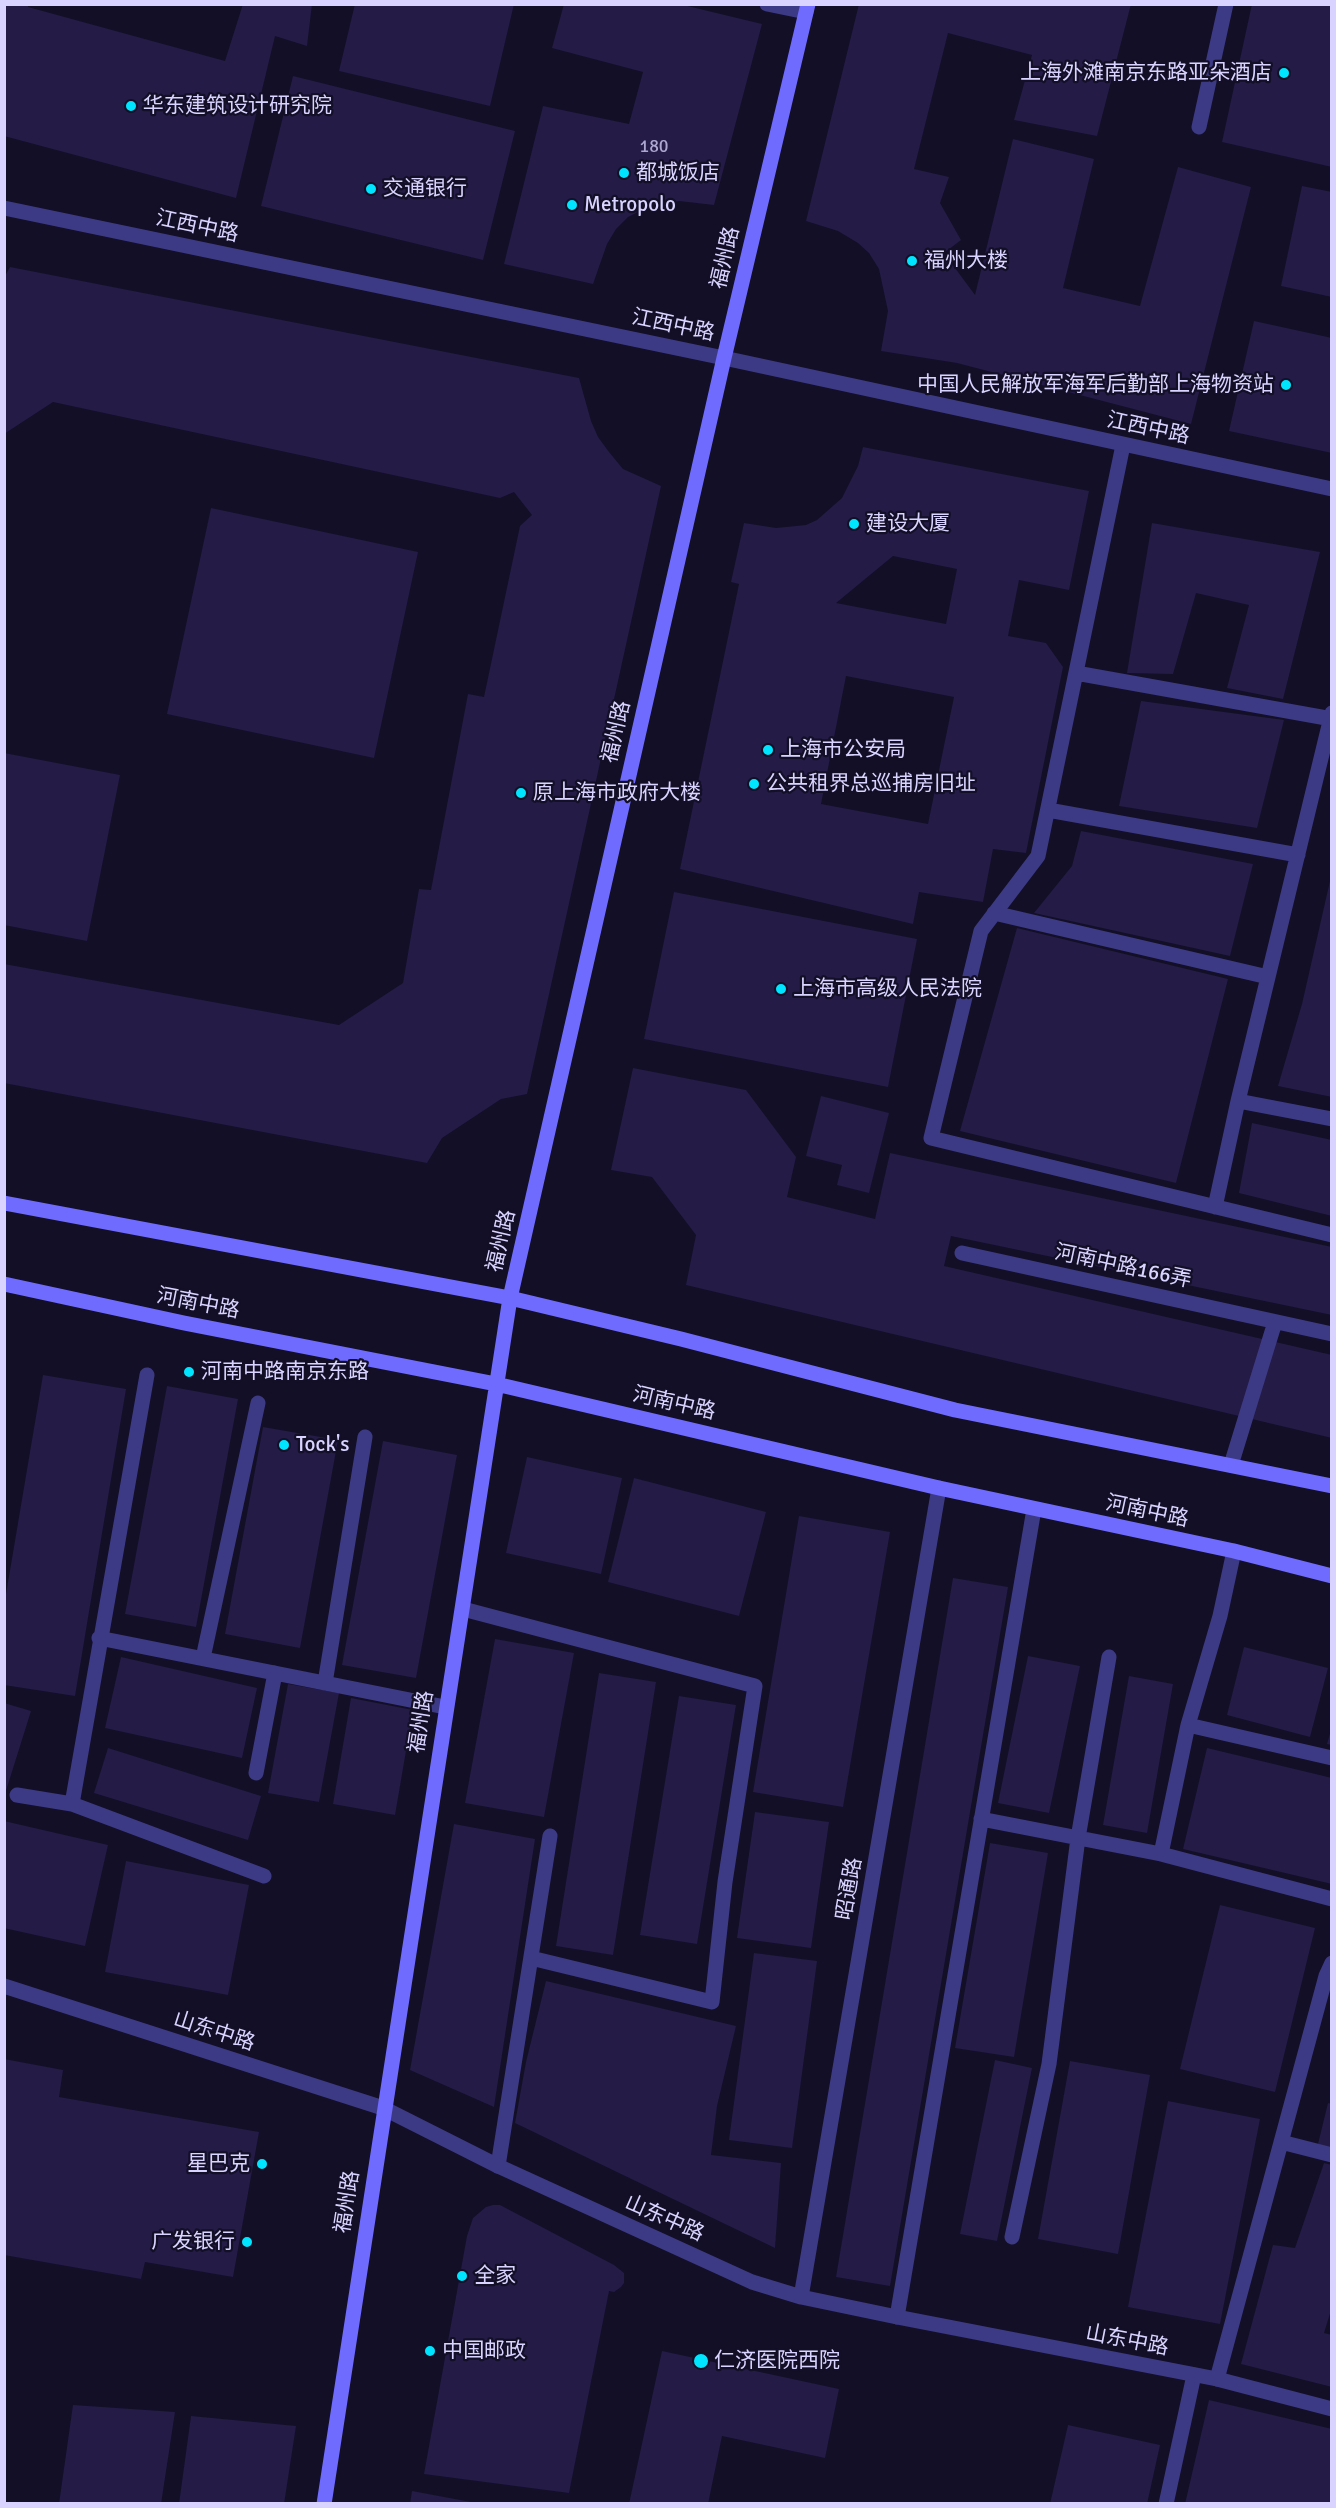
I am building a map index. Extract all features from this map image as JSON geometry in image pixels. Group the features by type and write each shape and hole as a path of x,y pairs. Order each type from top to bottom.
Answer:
{"main road":[{"name":"福州路","path":"324,2504 383,2108 510,1298 724,358 807,8"},
{"path":"4,1203 510,1298 681,1339 955,1410 1332,1486"},
{"name":"河南中路","path":"4,1284 184,1323 496,1384 939,1488 1234,1551 1332,1576"}],"street":[{"path":"767,4 807,8"},
{"path":"1199,127 1226,4"},
{"name":"江西中路","path":"4,208 724,358 1123,446 1332,489"},
{"path":"1123,446 1038,856 981,931 932,1138 1332,1235"},
{"path":"1076,673 1331,717 1238,1101 1215,1207"},
{"path":"1048,810 1298,855"},
{"path":"994,913 1268,977"},
{"path":"1238,1101 1332,1119"},
{"name":"河南中路166弄","path":"962,1253 1332,1334"},
{"path":"1231,1465 1275,1322"},
{"path":"72,1804 92,1700 99,1638 147,1375"},
{"path":"203,1658 258,1403"},
{"path":"325,1683 365,1437"},
{"name":"昭通路","path":"801,2297 939,1488"},
{"path":"897,2317 1034,1509"},
{"path":"1161,1854 1188,1725 1220,1616 1234,1551"},
{"path":"463,1609 755,1686 725,1882 712,2002 531,1958"},
{"path":"99,1638 446,1707"},
{"path":"1012,2237 1049,2064 1078,1838 1109,1657"},
{"path":"256,1773 275,1673"},
{"path":"1188,1725 1332,1758"},
{"path":"17,1795 72,1804 264,1876"},
{"path":"981,1819 1161,1854 1332,1899"},
{"path":"498,2166 550,1836"},
{"path":"1217,2379 1326,1976 1332,1963"},
{"name":"山东中路","path":"4,1986 383,2108 498,2166 752,2282 801,2297 1217,2379 1332,2409"},
{"path":"1281,2142 1332,2155"},
{"path":"1166,2504 1194,2375"}],"building":[{"name":"华东建筑设计研究院","path":"4,4 28,4 28,7 225,61 243,4 312,4 307,46 275,36 236,198 4,136"},
{"path":"355,4 514,4 490,106 339,71"},
{"path":"564,4 679,4 762,24 714,205 679,201 644,209 628,217 616,229 607,244 593,284 504,264 543,106 629,124 643,72 552,48"},
{"path":"859,4 1131,4 1097,136 1014,120 1032,55 948,33 914,169 949,177 940,203 961,240 944,253 975,295 1013,139 1094,159 1063,288 1140,306 1178,167 1251,187 1191,424 957,363 881,351 888,311 879,269 869,253 858,243 838,231 806,221"},
{"name":"上海外滩南京东路亚朵酒店","path":"1252,4 1332,4 1332,167 1222,142"},
{"path":"293,76 515,131 483,260 261,206"},
{"path":"1302,186 1332,192 1332,297 1281,286"},
{"name":"原上海市政府大楼","path":"10,267 579,378 591,421 598,437 609,452 623,469 661,486 527,1094 501,1099 442,1138 427,1163 4,1083 4,964 339,1025 403,983 419,889 431,890 468,694 484,697 520,526 532,515 514,492 500,498 53,402 4,434 4,278"},
{"name":"中国人民解放军海军后勤部上海物资站","path":"1254,321 1332,338 1332,453 1229,431"},
{"name":"上海市公安局","path":"863,447 1089,491 1069,590 1019,580 1008,636 1046,643 1063,667 1026,853 993,849 983,902 919,892 913,924 680,869 739,584 731,582 744,523 776,528 806,525 817,520 842,498 858,466","holes":["893,556 957,569 946,624 836,603","846,676 954,697 928,824 821,804"]},
{"path":"211,508 418,552 374,758 167,714"},
{"path":"1152,523 1320,552 1283,699 1227,688 1249,605 1196,593 1173,674 1127,673"},
{"path":"1141,701 1284,720 1257,828 1119,806"},
{"path":"4,753 120,775 87,941 4,925"},
{"path":"1081,831 1253,864 1230,956 1034,913 1072,866"},
{"path":"1330,881 1332,881 1332,1097 1278,1086 1302,1004"},
{"name":"上海市高级人民法院","path":"674,892 917,939 888,1087 644,1039"},
{"path":"1017,928 1228,979 1176,1183 960,1131"},
{"path":"633,1068 746,1090 796,1157 787,1197 875,1219 890,1153 1332,1247 1332,1315 951,1236 944,1266 1332,1355 1332,1438 686,1285 696,1235 652,1177 611,1170"},
{"path":"821,1096 889,1113 869,1193 837,1185 842,1165 806,1156"},
{"path":"1252,1123 1332,1140 1332,1216 1239,1193"},
{"path":"43,1375 126,1389 75,1696 4,1685 4,1606"},
{"path":"167,1386 238,1399 196,1627 125,1614"},
{"path":"263,1427 338,1440 300,1648 225,1634"},
{"path":"383,1441 457,1455 416,1678 342,1665"},
{"path":"527,1457 622,1478 601,1574 506,1553"},
{"path":"634,1478 766,1512 739,1616 608,1582"},
{"path":"799,1516 890,1532 843,1807 753,1792"},
{"path":"953,1578 1008,1587 890,2286 836,2277"},
{"path":"495,1639 574,1653 544,1817 465,1803"},
{"path":"1244,1647 1328,1668 1310,1737 1227,1715"},
{"path":"1028,1656 1080,1666 1049,1813 998,1803"},
{"path":"121,1657 257,1688 242,1758 105,1728"},
{"path":"599,1673 656,1682 613,1955 556,1946"},
{"path":"1129,1676 1173,1684 1147,1833 1103,1825"},
{"path":"288,1684 339,1693 319,1802 268,1793"},
{"path":"679,1696 736,1705 697,1944 640,1935"},
{"path":"351,1698 413,1710 395,1815 333,1804"},
{"path":"4,1703 31,1711 5,1794 4,1794"},
{"path":"1332,1730 1332,1745 1327,1744"},
{"path":"108,1748 261,1796 248,1840 94,1793"},
{"path":"1207,1748 1332,1778 1332,1884 1183,1849"},
{"path":"755,1812 829,1822 811,1948 737,1938"},
{"path":"4,1821 108,1845 85,1946 4,1928"},
{"path":"454,1824 535,1839 494,2107 410,2070"},
{"path":"990,1843 1048,1853 1014,2057 955,2048"},
{"path":"126,1861 249,1885 228,1995 105,1972"},
{"path":"1220,1905 1315,1928 1275,2092 1180,2069"},
{"path":"754,1953 817,1961 792,2148 729,2140"},
{"path":"546,1981 736,2026 717,2106 711,2155 781,2163 775,2248 515,2123 526,2062"},
{"path":"4,2059 63,2070 59,2097 259,2132 233,2277 145,2262 141,2279 4,2255"},
{"path":"995,2060 1032,2068 997,2241 960,2234"},
{"path":"1070,2061 1150,2075 1118,2254 1038,2239"},
{"path":"1168,2101 1260,2119 1220,2324 1128,2307"},
{"path":"1328,2103 1332,2104 1332,2152 1317,2148"},
{"path":"1324,2163 1332,2165 1332,2307 1324,2333 1332,2335 1332,2387 1241,2364 1273,2245 1295,2248"},
{"path":"500,2205 614,2265 624,2273 624,2283 621,2287 614,2292 609,2291 569,2493 424,2474 467,2236 473,2218 486,2207"},
{"path":"662,2351 839,2389 825,2458 722,2436 708,2504 629,2504"},
{"path":"1209,2400 1332,2429 1332,2504 1185,2504"},
{"path":"73,2405 175,2412 161,2504 59,2504"},
{"path":"191,2416 296,2426 284,2504 179,2504"},
{"path":"1068,2425 1160,2445 1147,2504 1050,2504"},
{"path":"412,2491 471,2502 471,2504 410,2504"}],"place":[{"name":"上海外滩南京东路亚朵酒店","path":"1284,73"},
{"name":"华东建筑设计研究院","path":"131,106"},
{"name":"都城饭店","path":"624,173"},
{"name":"交通银行","path":"371,189"},
{"name":"Metropolo","path":"572,205"},
{"name":"福州大楼","path":"912,261"},
{"name":"中国人民解放军海军后勤部上海物资站","path":"1286,385"},
{"name":"建设大厦","path":"854,524"},
{"name":"上海市公安局","path":"768,750"},
{"name":"公共租界总巡捕房旧址","path":"754,784"},
{"name":"原上海市政府大楼","path":"521,793"},
{"name":"上海市高级人民法院","path":"781,989"},
{"name":"河南中路南京东路","path":"189,1372"},
{"name":"Tock's","path":"284,1445"},
{"name":"星巴克","path":"262,2164"},
{"name":"广发银行","path":"247,2242"},
{"name":"全家","path":"462,2276"},
{"name":"中国邮政","path":"430,2351"},
{"name":"仁济医院西院","path":"701,2361"}]}
